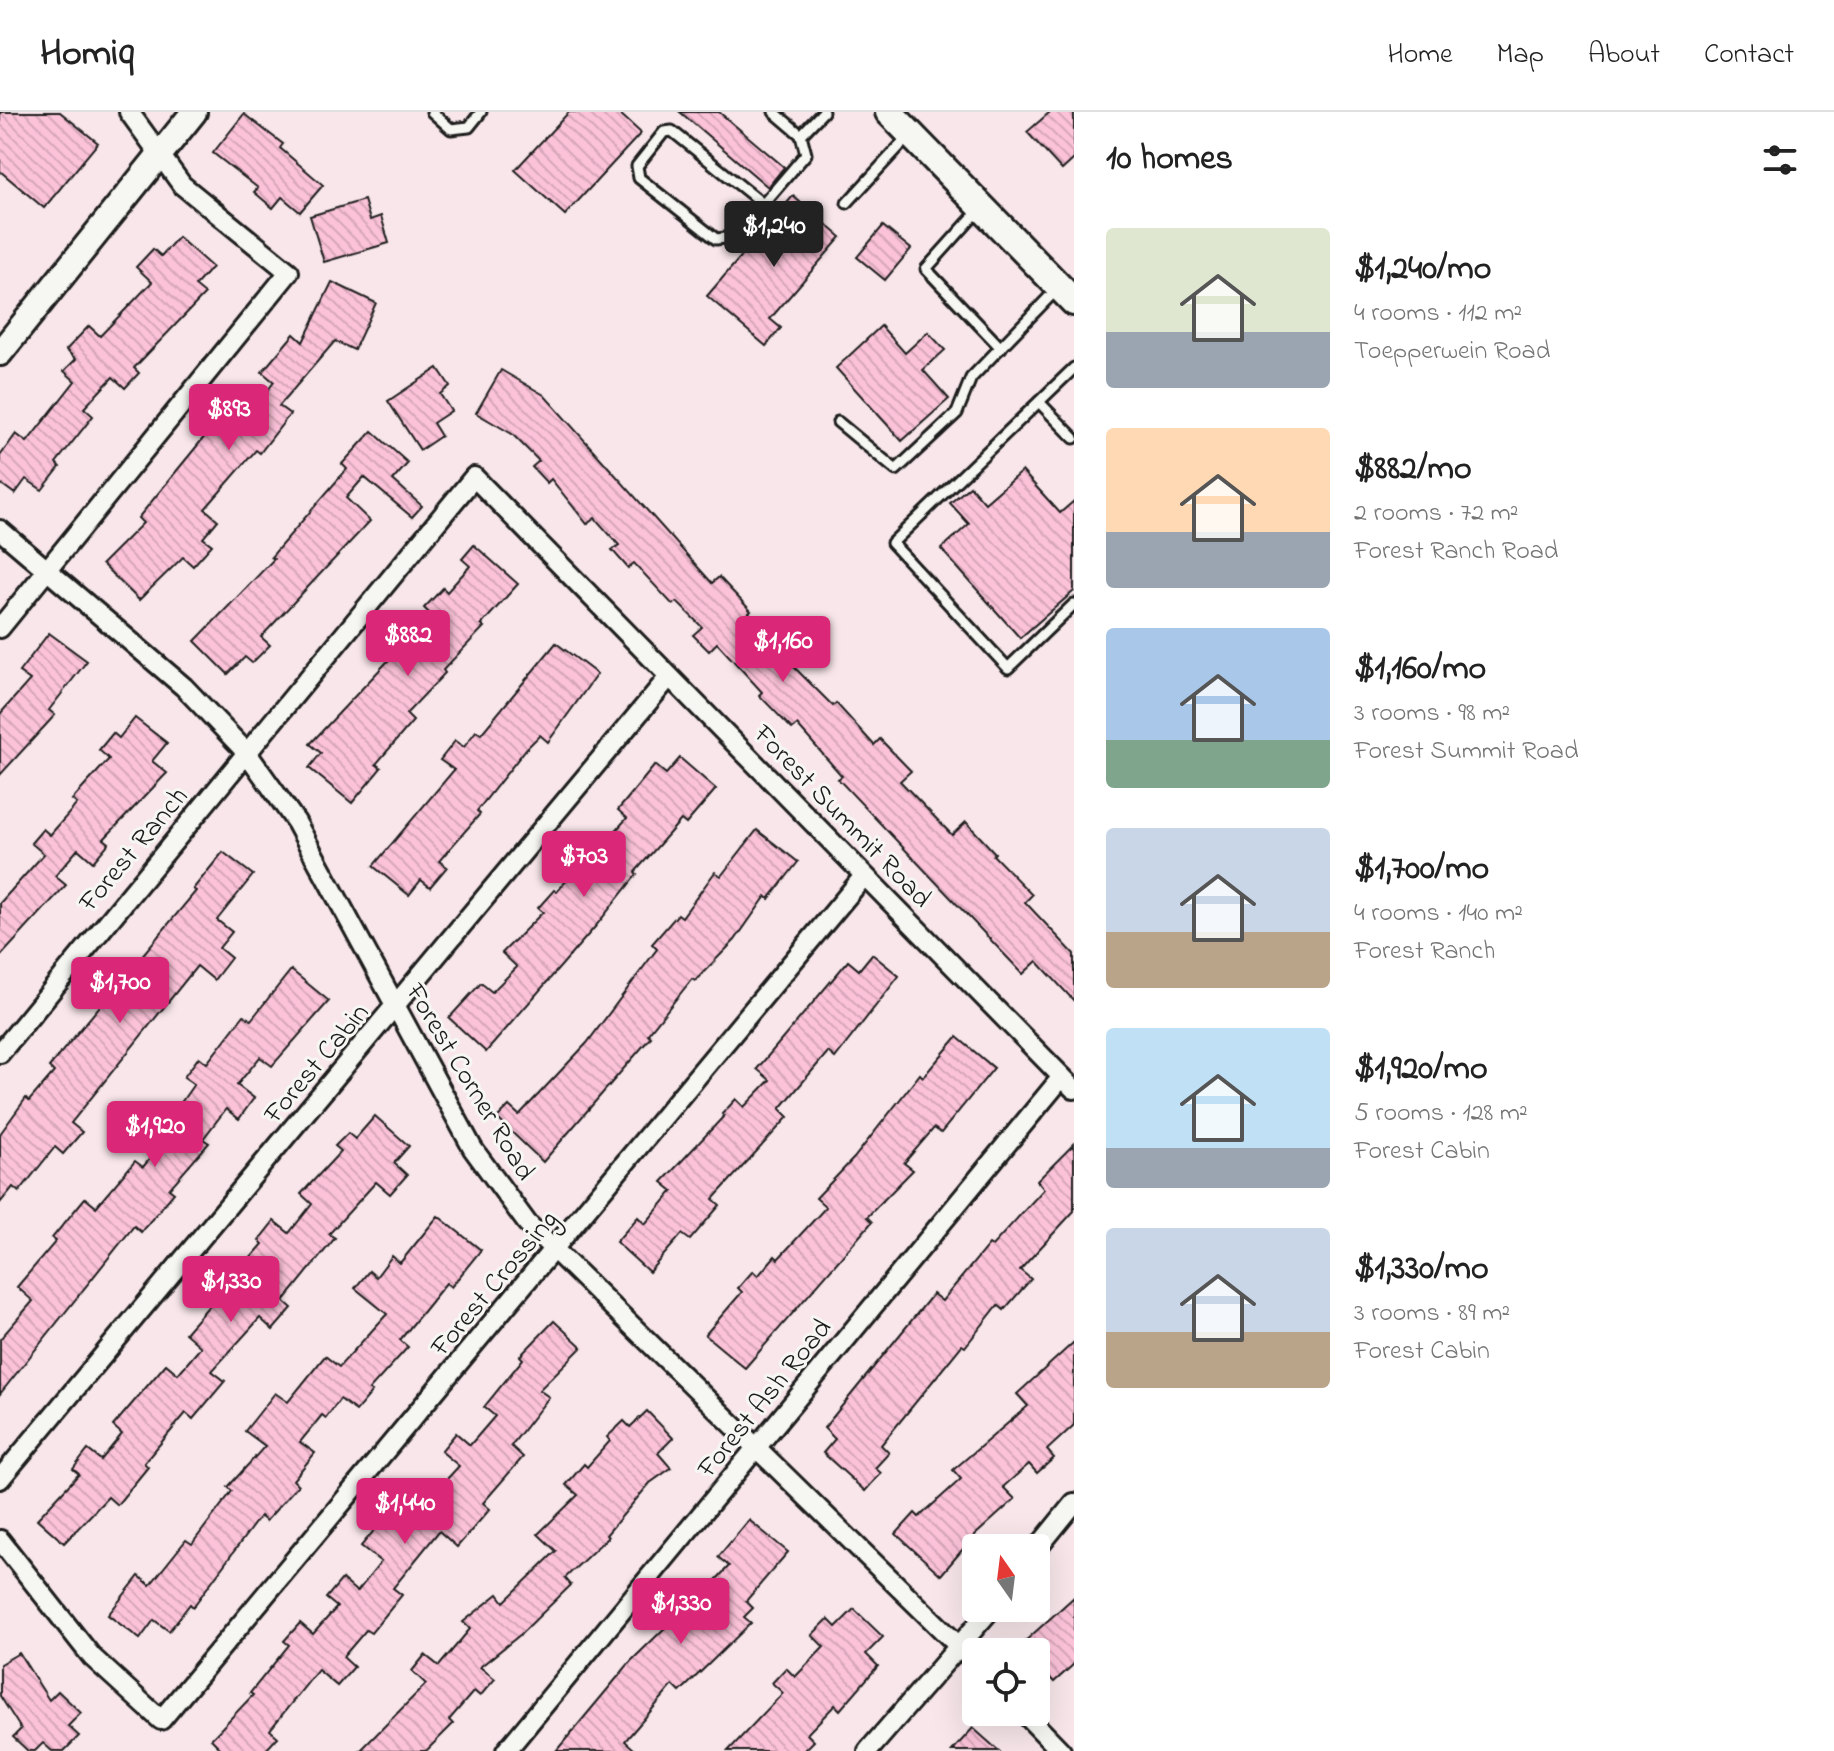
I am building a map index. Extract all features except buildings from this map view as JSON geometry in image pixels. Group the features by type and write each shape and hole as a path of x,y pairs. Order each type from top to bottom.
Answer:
{"main road":[{"path":"899,119 1067,294"}],"street":[{"path":"0,628 289,272 182,185 129,112"},
{"path":"0,353 157,154 194,112"},
{"name":"Forest Summit Road","path":"474,477 1068,1083"},
{"name":"Forest Ranch","path":"0,1053 474,477"},
{"name":"Forest Corner Road","path":"0,530 184,687 247,753 296,822 395,1010 473,1149 527,1223 961,1647"},
{"name":"Forest Cabin","path":"0,1479 395,1010 669,677"},
{"name":"Forest Crossing","path":"0,1540 92,1657 161,1720 554,1252 864,876"},
{"name":"Forest Ash Road","path":"506,1751 1068,1083"},
{"path":"1049,1534 1074,1503"},
{"path":"868,1751 981,1622"},
{"path":"1037,1726 1061,1751"}],"lane":[{"path":"432,112 451,129 469,127 481,112"},
{"path":"763,204 672,131 664,132 637,166 639,178 716,239 735,237 806,154 801,135 774,112"},
{"path":"801,135 823,112"},
{"path":"847,203 899,119"},
{"path":"982,207 926,269 1001,348"},
{"path":"838,422 896,470 957,413 971,378 1001,348 1067,294"},
{"path":"1074,368 892,543 1008,668 1074,604"},
{"path":"1039,402 1074,438"}]}
